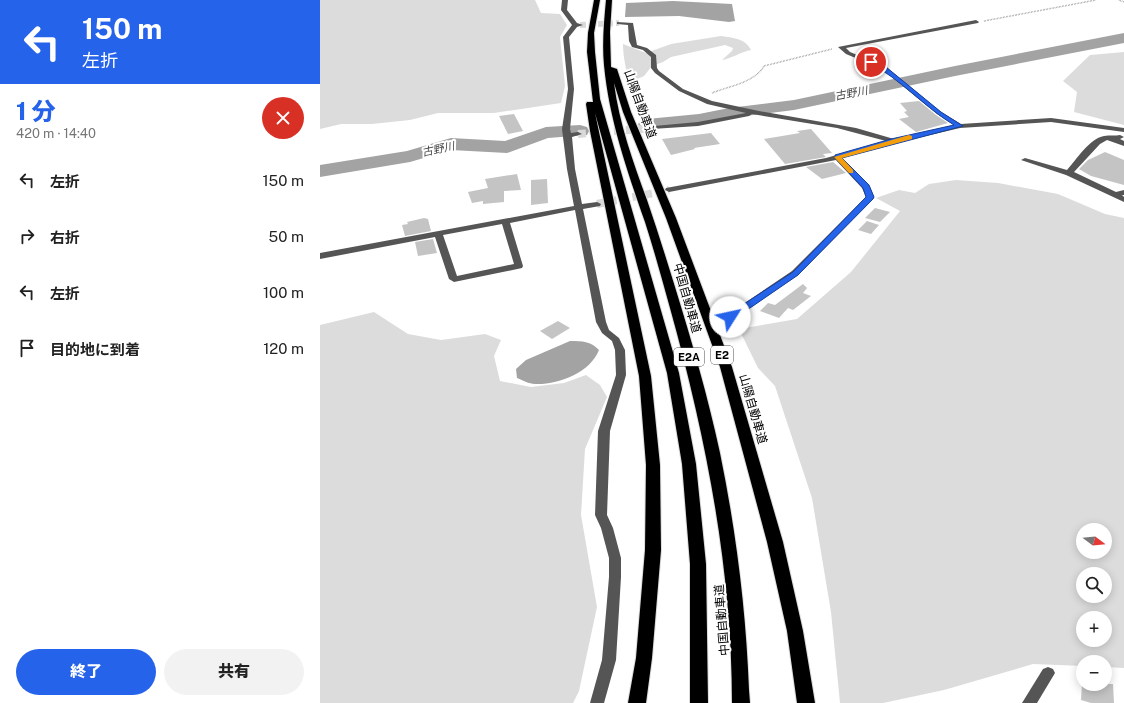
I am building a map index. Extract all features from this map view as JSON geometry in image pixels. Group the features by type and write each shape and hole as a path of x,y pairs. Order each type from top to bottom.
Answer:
{"highway":[{"name":"中国自動車道","path":"596,0 591,33 592,73 596,99 673,373 689,464 698,564 699,703"},
{"name":"中国自動車道","path":"609,0 607,18 607,67 614,110 620,136 663,262 706,419 728,536 741,674 741,703"},
{"name":"山陽自動車道","path":"607,18 610,59 619,92 671,218 726,367 775,542 795,632 806,703"},
{"path":"591,33 588,67 589,99 594,131 645,376 653,465 653,550 644,658 637,703"}],"street":[{"path":"565,0 564,10 577,25 566,37 571,88 571,169 601,322 605,331 616,340 620,350 621,375 604,431 601,515 607,528 615,558 615,576 609,660 597,703"},
{"path":"841,47 976,22"},
{"path":"619,23 632,24 632,41 634,46 645,49 654,56 654,68 657,72 682,91 698,99 755,113 804,122 842,126 869,132 894,141"},
{"path":"841,47 854,55 884,68 939,113 960,126"},
{"path":"654,128 698,124 755,113"},
{"path":"669,190 837,157 894,141 960,126 1051,120 1124,130"},
{"path":"1114,139 1124,135"},
{"path":"1069,173 1097,142 1106,138 1114,139 1124,144"},
{"path":"730,317 795,274 870,197 866,187 837,157"},
{"path":"1025,160 1069,173 1124,200"},
{"path":"1116,195 1124,192"},
{"path":"320,256 439,235 597,204"},
{"path":"439,235 454,279 519,266 506,222"},
{"path":"1029,703 1048,673"}],"path":[{"path":"976,22 1096,0"},
{"path":"1119,0 1124,2"},
{"path":"698,99 721,89 746,81 762,71 764,66 819,51 841,47"}],"shaded area":[{"path":"320,0 535,0 541,13 560,14 567,25 560,37 565,86 561,103 494,113 438,113 410,120 372,124 341,124 320,129"},
{"path":"673,1 732,4 735,21 729,22 679,16 625,17 626,3"},
{"path":"721,36 742,41 751,50 722,60 732,51 733,48 725,45 671,57 652,66 644,76 635,80 646,105 645,112 636,98 629,80 623,52 623,44 646,53 671,44"},
{"path":"1124,52 1124,125 1074,112 1077,92 1063,81 1090,55"},
{"path":"956,180 998,183 1058,194 1105,214 1124,218 1124,668 1112,667 1112,655 1076,655 1076,666 1033,664 944,690 883,703 840,703 831,612 812,498 775,386 758,368 739,329 797,319 851,272 900,211 876,198 899,190 915,193 929,184"},
{"path":"374,312 408,334 441,340 485,334 501,340 494,356 500,381 531,387 564,383 586,375 600,385 607,397 585,449 581,515 597,607 579,691 573,703 320,703 320,325"},
{"path":"570,341 586,342 599,350 595,358 581,371 563,380 544,384 530,383 517,378 516,369 526,360"}],"building":[{"path":"919,101 948,123 916,132 899,119 909,117 904,112 907,111 900,103"},
{"path":"514,114 523,131 508,134 499,116"},
{"path":"811,129 832,153 823,154 826,157 785,164 764,139 800,133 797,131"},
{"path":"711,133 720,144 694,148 695,149 671,155 662,139"},
{"path":"1105,152 1124,160 1124,185 1091,176 1079,169 1088,160"},
{"path":"833,162 846,173 822,179 806,167"},
{"path":"517,174 521,190 504,191 504,202 483,204 483,201 472,203 468,192 488,188 485,179"},
{"path":"547,179 548,203 531,205 531,180"},
{"path":"875,208 890,212 880,222 865,218"},
{"path":"424,218 428,219 431,231 405,236 402,225 408,224 407,222"},
{"path":"867,221 879,225 871,234 858,230"},
{"path":"433,239 437,253 418,256 415,242"},
{"path":"803,284 807,288 803,293 811,296 793,310 788,308 779,318 760,311 768,303 775,305"},
{"path":"558,321 570,328 552,339 540,331"},
{"path":"1113,684 1114,703 1091,703 1081,700 1082,691 1112,691"}],"waterway":[{"name":"古野川","path":"647,124 699,119 729,113 794,105 955,71 1124,38"},
{"name":"古野川","path":"320,171 410,156 451,144 507,147 546,133 580,131"}],"tunnel":[{"path":"580,25 619,23"},
{"path":"578,134 654,128"},
{"path":"597,204 669,190"}],"slow traffic":[{"path":"851,171 837,157 909,137"}],"route":[{"path":"730,317 795,274 870,197 866,187 837,157 894,141 960,126 929,106 884,68 871,62"}]}
